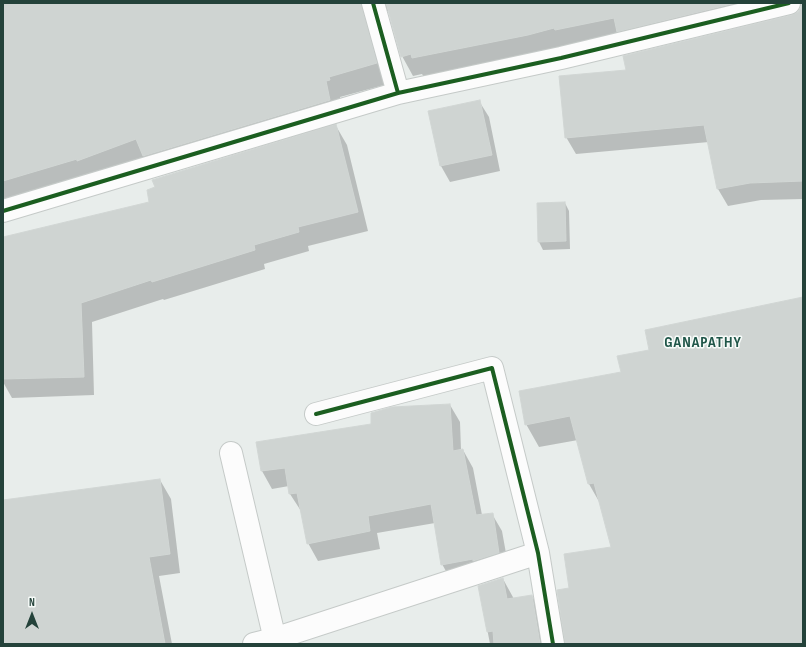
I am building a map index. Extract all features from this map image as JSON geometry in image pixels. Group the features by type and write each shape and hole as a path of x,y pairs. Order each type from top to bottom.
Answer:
{"street":[{"path":"373,3 398,93"},
{"path":"3,211 398,93 561,58 789,3"},
{"path":"316,414 492,368 538,554 552,644"},
{"path":"231,453 268,642 538,554"}],"building":[{"path":"3,3 361,3 377,63 329,77 330,80 326,81 330,100 143,156 136,139 77,161 77,159 3,181"},
{"path":"386,3 736,3 617,32 614,18 555,30 554,28 528,35 412,58 411,54 401,57"},
{"path":"801,3 803,3 803,181 750,183 717,189 704,125 565,138 559,76 626,70 623,56 792,15 798,12 801,7"},
{"path":"480,100 492,155 440,166 428,111"},
{"path":"336,124 358,212 298,227 299,232 254,245 255,250 152,282 151,280 81,303 84,377 3,379 3,237 149,202 147,190 155,187 152,180"},
{"path":"565,202 566,241 538,242 537,203"},
{"path":"803,297 803,644 565,644 557,590 569,588 564,554 611,547 594,483 588,484 570,416 525,425 519,391 621,372 617,356 649,350 645,330"},
{"path":"450,404 453,451 463,449 476,515 493,513 499,553 473,561 473,559 441,565 431,504 368,516 370,531 307,544 297,493 289,494 285,468 261,471 256,442 371,424 371,413 392,407"},
{"path":"160,479 170,554 149,557 165,644 3,644 3,500"},
{"path":"503,578 507,599 532,595 540,644 494,644 493,631 487,632 478,586"}],"cycle path":[{"path":"373,3 398,93 561,58 789,3"},
{"path":"3,211 398,93"},
{"path":"316,414 492,368 538,553 553,644"}],"district":[{"name":"GANAPATHY","path":"703,343"}]}
